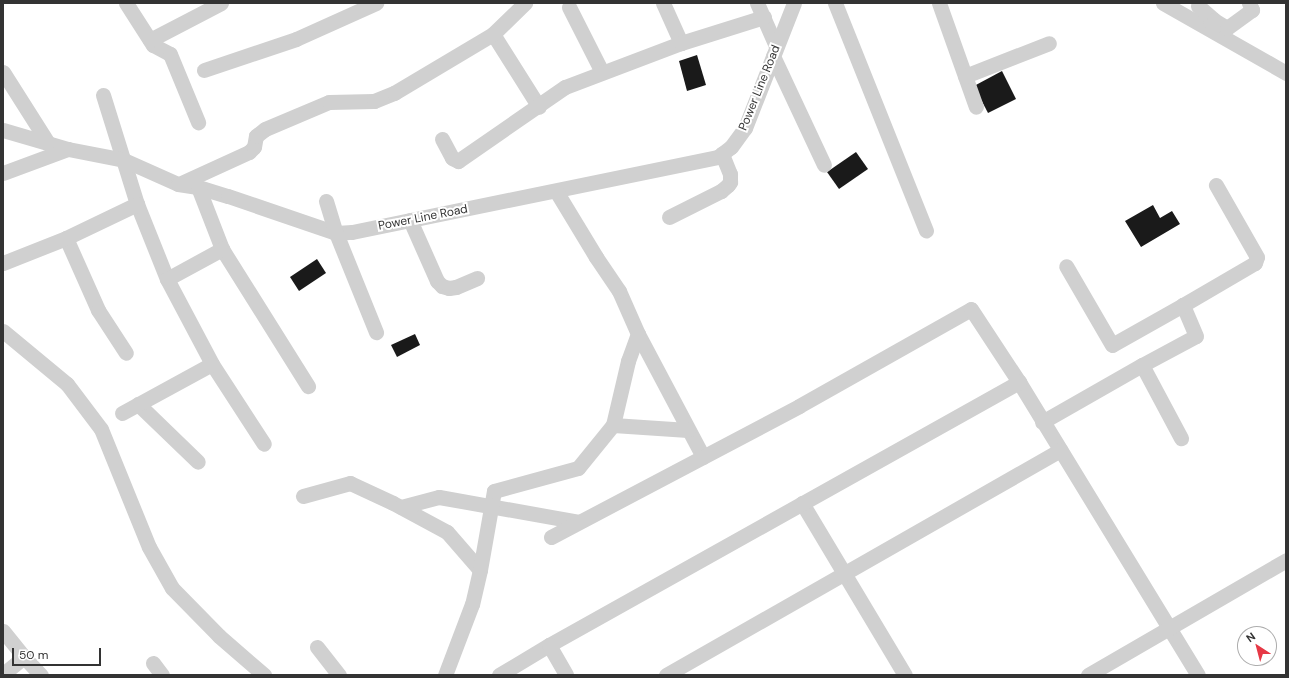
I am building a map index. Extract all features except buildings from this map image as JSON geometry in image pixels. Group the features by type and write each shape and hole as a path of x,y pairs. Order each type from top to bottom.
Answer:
{"street":[{"path":"126,3 152,45 170,54 198,122"},
{"path":"150,40 221,3"},
{"path":"204,70 296,39 376,3"},
{"path":"178,184 249,152 254,147 256,136 261,131 329,102 374,101 383,98 493,34 525,3"},
{"path":"663,3 681,43"},
{"path":"757,3 764,17 774,51 824,165"},
{"name":"Power Line Road","path":"3,130 68,149 124,160 178,184 198,187 336,233 352,232 699,161 722,154 731,147 746,128 774,51 794,3"},
{"path":"835,3 926,231"},
{"path":"939,3 976,107"},
{"path":"1174,7 1200,5 1209,23 1227,28 1252,10 1249,3"},
{"path":"569,7 602,72"},
{"path":"1174,7 1209,23 1286,73"},
{"path":"442,139 452,158 458,161 539,107 565,87 681,43 764,17"},
{"path":"493,34 539,107"},
{"path":"965,76 1048,43"},
{"path":"3,72 48,143"},
{"path":"103,95 138,204 167,279 212,364 264,444"},
{"path":"3,173 32,164 68,149"},
{"path":"669,217 721,191 728,185 730,182 730,174 722,154"},
{"path":"1066,266 1112,345 1255,263 1256,257 1216,185"},
{"path":"198,187 222,249 308,386"},
{"path":"556,191 596,258 619,291 638,334 703,457"},
{"path":"326,201 336,233 376,332"},
{"path":"3,263 66,238 138,204"},
{"path":"410,220 437,281 442,286 449,288 456,287 477,278"},
{"path":"66,238 98,310 126,353"},
{"path":"167,279 222,249"},
{"path":"1042,422 1196,336 1182,305"},
{"path":"552,537 799,406 971,309 1018,382 1198,675"},
{"path":"3,331 67,384 101,429 148,547 172,588 219,636 264,675"},
{"path":"445,675 472,604 480,570 494,491 578,468 613,425 628,361 638,334"},
{"path":"122,413 212,364"},
{"path":"1142,365 1181,438"},
{"path":"498,675 1018,382"},
{"path":"138,404 198,462"},
{"path":"613,425 688,430"},
{"path":"666,675 1060,450"},
{"path":"303,496 350,483 401,507 447,532 480,570"},
{"path":"401,507 439,497 491,505 579,522"},
{"path":"802,503 905,675"},
{"path":"1088,675 1286,560"},
{"path":"3,631 41,675"},
{"path":"549,645 566,675"},
{"path":"317,647 339,675"},
{"path":"3,674 24,657"}]}
